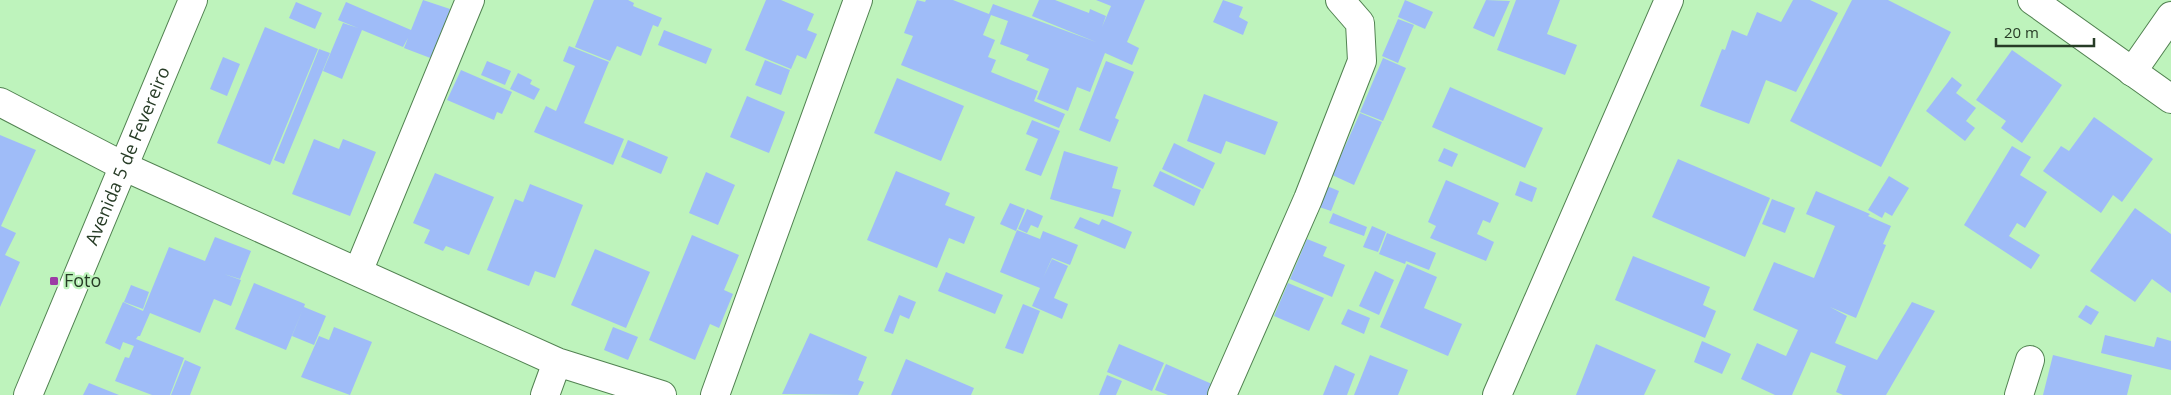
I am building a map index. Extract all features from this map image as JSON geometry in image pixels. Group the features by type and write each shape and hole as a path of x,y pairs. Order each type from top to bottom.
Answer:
{"street":[{"name":"Avenida 5 de Fevereiro","path":"28,395 125,167 193,0"},
{"path":"358,272 470,0"},
{"path":"715,395 858,0"},
{"path":"1222,395 1308,199 1362,61 1360,23 1340,0"},
{"path":"1497,395 1669,0"},
{"path":"2032,0 2171,99"},
{"path":"2132,72 2171,16"},
{"path":"0,102 125,167 557,362 662,395"},
{"path":"2019,395 2030,360"},
{"path":"545,395 557,362"}],"building":[{"path":"423,0 453,10 433,59 404,48 408,38 403,47 362,30 342,79 323,71 343,23 358,28 338,20 346,2 411,30"},
{"path":"594,0 628,0 634,3 633,6 662,18 658,27 653,25 641,56 617,46 610,61 575,47"},
{"path":"766,0 781,0 814,14 807,30 817,34 806,59 797,55 791,69 745,50"},
{"path":"917,0 925,2 926,0 953,0 989,14 993,4 1096,42 1032,16 1039,0 1055,0 1089,13 1090,9 1106,16 1102,27 1111,6 1096,0 1145,0 1127,42 1139,48 1132,65 1105,53 1090,92 1077,87 1068,111 1037,99 1049,69 1026,60 1029,55 1000,44 1008,21 991,15 983,35 995,40 988,57 996,60 991,72 1038,91 1034,101 1065,114 1059,128 901,65 913,36 904,33"},
{"path":"1223,0 1243,7 1239,17 1248,22 1243,35 1213,22"},
{"path":"1405,0 1433,12 1425,29 1398,17"},
{"path":"1486,0 1510,1 1494,37 1473,28"},
{"path":"1516,0 1560,0 1547,34 1577,45 1565,75 1497,50"},
{"path":"1793,0 1810,0 1838,13 1796,92 1766,80 1749,124 1700,106 1722,49 1725,50 1732,30 1747,36 1757,12 1781,22"},
{"path":"1852,0 1888,0 1951,32 1881,167 1790,121"},
{"path":"296,2 322,13 315,29 289,18"},
{"path":"1398,19 1414,25 1398,63 1382,56"},
{"path":"265,27 318,49 270,165 217,143"},
{"path":"664,30 712,49 706,64 658,45"},
{"path":"569,46 609,62 584,123 624,139 613,165 534,132 546,106 556,111 575,66 563,61"},
{"path":"319,49 330,53 284,164 274,160"},
{"path":"2012,50 2062,85 2022,143 2001,128 2006,121 1976,100"},
{"path":"223,57 240,64 227,96 210,89"},
{"path":"1383,58 1406,68 1383,121 1360,112"},
{"path":"765,60 790,70 781,95 755,85"},
{"path":"487,61 511,71 505,85 481,75"},
{"path":"1106,61 1134,72 1115,118 1119,120 1110,142 1079,130"},
{"path":"461,70 512,92 502,114 497,112 494,120 447,100"},
{"path":"518,73 532,80 530,84 540,89 534,100 510,89"},
{"path":"1952,77 1962,85 1956,93 1976,108 1966,121 1975,128 1965,141 1926,111"},
{"path":"897,78 964,106 941,161 874,133"},
{"path":"1450,87 1543,128 1525,168 1432,127"},
{"path":"1204,94 1278,122 1265,155 1226,141 1221,154 1187,141"},
{"path":"747,96 785,112 769,153 730,137"},
{"path":"1360,113 1382,122 1354,185 1332,175"},
{"path":"2094,117 2153,159 2122,202 2113,195 2101,213 2043,171 2061,146 2069,151"},
{"path":"1032,120 1060,131 1041,176 1025,170 1038,139 1026,134"},
{"path":"0,135 36,150 1,226 16,233 5,255 20,262 0,307"},
{"path":"314,139 339,149 343,139 376,152 350,216 292,194"},
{"path":"628,140 668,157 661,174 621,157"},
{"path":"1174,143 1215,163 1203,189 1162,169"},
{"path":"2012,146 2031,157 2020,175 2047,192 2025,228 2017,223 2009,236 2040,255 2031,269 1964,225"},
{"path":"1444,148 1458,154 1452,167 1438,161"},
{"path":"1064,151 1118,167 1112,188 1121,190 1113,217 1050,199"},
{"path":"1678,159 1770,198 1745,257 1652,217"},
{"path":"896,171 950,193 945,205 975,217 964,244 949,238 937,268 867,240"},
{"path":"1160,171 1201,190 1194,206 1153,186"},
{"path":"706,172 735,185 718,225 689,213"},
{"path":"435,173 494,197 469,255 446,246 443,251 424,243 430,230 413,223"},
{"path":"1889,176 1909,188 1892,216 1885,212 1882,218 1868,210"},
{"path":"1446,180 1499,203 1490,223 1483,220 1477,234 1494,242 1486,261 1430,238 1436,226 1428,222"},
{"path":"1520,181 1537,188 1532,202 1515,195"},
{"path":"530,184 583,205 555,278 535,271 529,286 487,270 515,199 523,202"},
{"path":"1327,186 1339,191 1331,211 1319,207"},
{"path":"1816,191 1870,214 1868,216 1891,226 1883,244 1886,245 1856,318 1830,307 1847,316 1835,343 1877,360 1912,302 1935,311 1886,395 1843,395 1836,392 1846,366 1811,352 1792,395 1775,395 1741,379 1757,343 1786,356 1798,330 1753,310 1774,262 1814,278 1835,226 1806,214"},
{"path":"1772,199 1795,208 1785,233 1762,224"},
{"path":"1010,203 1025,209 1016,231 1000,224"},
{"path":"2135,208 2171,234 2171,293 2152,279 2135,302 2090,271"},
{"path":"1027,209 1043,216 1038,228 1031,225 1027,233 1018,229"},
{"path":"1333,213 1367,227 1364,236 1329,223"},
{"path":"1080,217 1099,225 1102,219 1132,232 1125,249 1074,228"},
{"path":"1372,226 1386,232 1378,252 1363,247"},
{"path":"1017,230 1040,239 1043,231 1078,245 1070,265 1052,258 1043,278 1052,259 1068,266 1054,298 1068,304 1062,319 1032,306 1040,288 1000,272"},
{"path":"1387,233 1436,253 1429,270 1406,261 1405,264 1379,254"},
{"path":"692,235 739,255 724,290 733,294 719,328 710,324 695,360 649,340"},
{"path":"215,237 251,251 240,279 224,274 241,280 231,306 214,299 200,333 150,313 140,336 136,339 184,358 170,395 152,395 115,381 125,357 129,358 134,346 123,342 120,350 105,343 123,302 143,311 169,247 205,261"},
{"path":"1307,239 1327,247 1323,256 1345,265 1332,297 1290,279"},
{"path":"595,249 650,272 626,328 571,305"},
{"path":"1633,256 1710,287 1703,305 1716,311 1705,338 1615,300"},
{"path":"1407,264 1437,277 1424,308 1462,324 1448,356 1380,327"},
{"path":"1375,271 1394,280 1379,315 1359,306"},
{"path":"946,272 1003,295 995,314 938,291"},
{"path":"254,283 305,304 304,307 326,316 314,345 292,336 303,309 286,350 235,329"},
{"path":"1288,283 1324,298 1309,331 1274,316"},
{"path":"131,285 149,292 143,309 124,302"},
{"path":"899,295 916,302 909,319 900,315 893,334 884,331"},
{"path":"1023,304 1040,311 1023,354 1005,348"},
{"path":"2086,305 2099,312 2091,325 2078,317"},
{"path":"1348,309 1370,318 1364,334 1341,324"},
{"path":"334,327 372,342 350,395 301,377 319,336 329,340"},
{"path":"613,327 638,337 628,360 604,350"},
{"path":"810,333 867,357 858,380 864,382 858,395 782,394"},
{"path":"2105,335 2154,347 2157,337 2171,341 2171,370 2101,353"},
{"path":"1702,341 1731,354 1722,374 1694,362"},
{"path":"1119,344 1164,363 1152,391 1107,372"},
{"path":"1596,344 1656,370 1644,395 1576,395"},
{"path":"1370,355 1408,370 1398,395 1354,395"},
{"path":"2053,355 2132,375 2127,395 2043,395"},
{"path":"906,359 974,388 971,395 891,395"},
{"path":"185,360 201,367 190,395 171,395"},
{"path":"1166,364 1212,384 1208,395 1168,395 1155,390"},
{"path":"1335,365 1355,374 1347,395 1323,395"},
{"path":"1107,375 1122,381 1116,395 1099,395"},
{"path":"89,383 119,395 83,395"}],"place":[{"name":"Foto","path":"54,281"}]}
